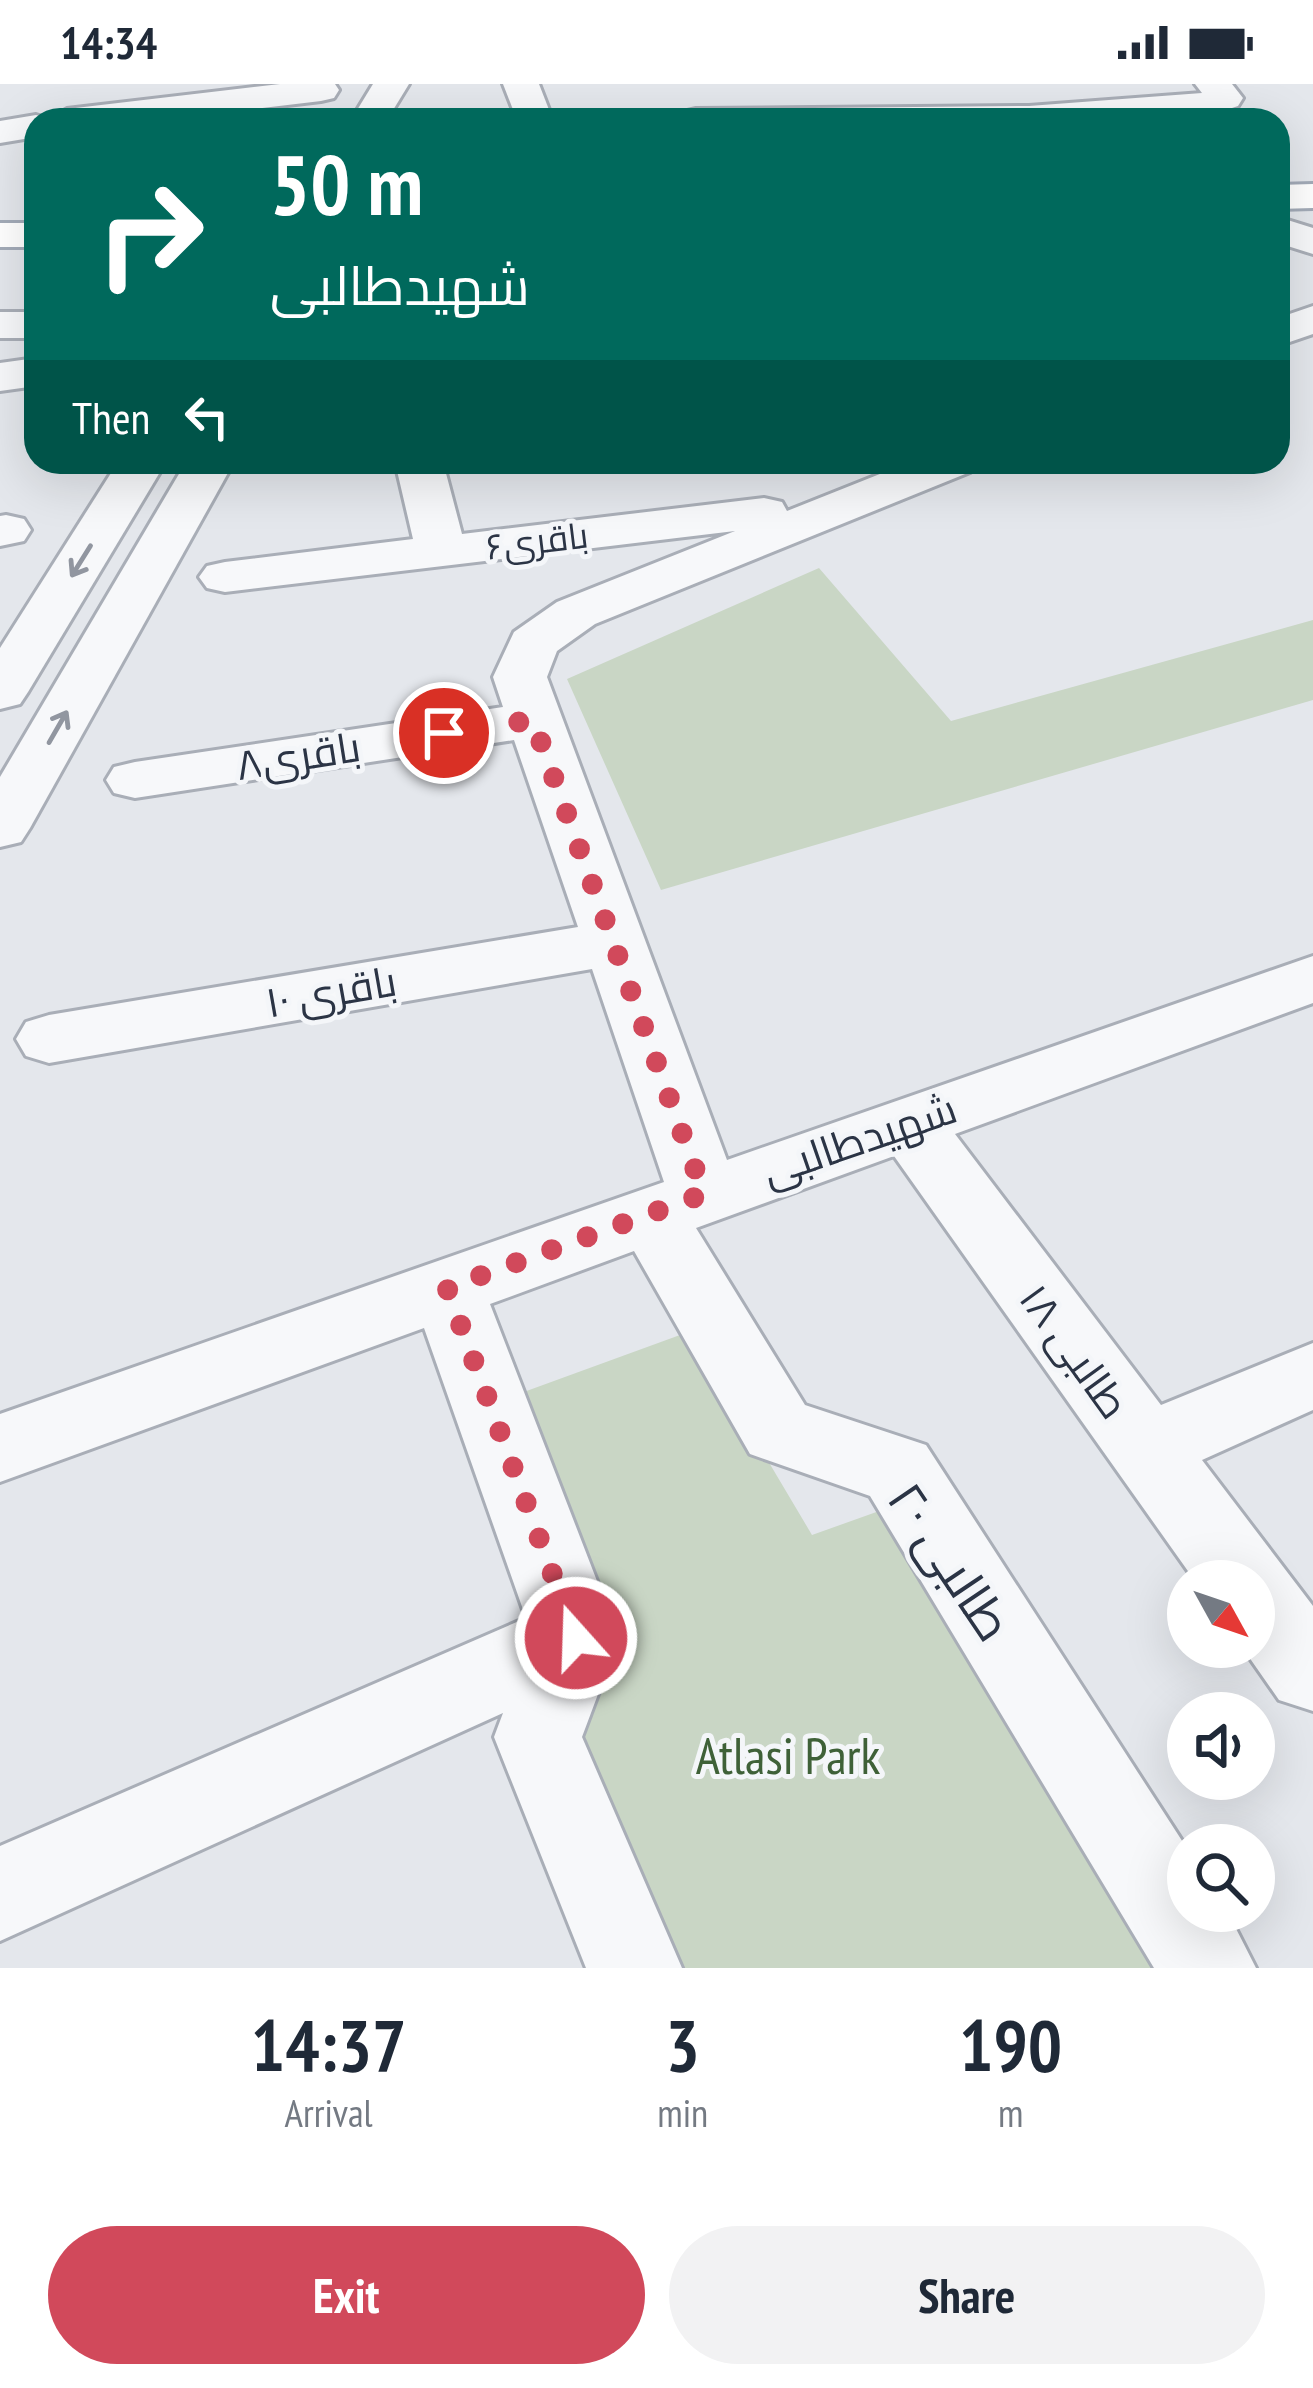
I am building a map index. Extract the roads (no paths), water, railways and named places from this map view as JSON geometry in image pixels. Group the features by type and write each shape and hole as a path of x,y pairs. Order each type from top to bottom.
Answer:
{"street":[{"path":"1002,84 1021,108"},
{"path":"1156,108 1225,98 1213,84"},
{"path":"169,108 321,90"},
{"path":"0,692 135,474"},
{"path":"0,828 203,474"},
{"path":"421,474 441,551"},
{"path":"850,503 923,474"},
{"name":"باقری۶","path":"225,577 850,503"},
{"name":"طالبی ۲۰","path":"850,503 562,623 533,643 520,677 614,943 677,1203 778,1430 898,1470 1208,1968"},
{"name":"باقری۸","path":"135,780 533,720"},
{"name":"باقری ۱۰","path":"49,1040 614,943"},
{"name":"شهیدطالبی","path":"0,1448 1313,979"},
{"name":"طالبی ۱۸","path":"907,1122 1229,1560"},
{"path":"447,1288 576,1638 538,1737 634,1968"},
{"path":"1146,1448 1313,1375"},
{"path":"1275,1624 1310,1671"},
{"path":"0,1894 576,1638"}],"park label":[{"name":"Atlasi Park","path":"788,1755"}]}
